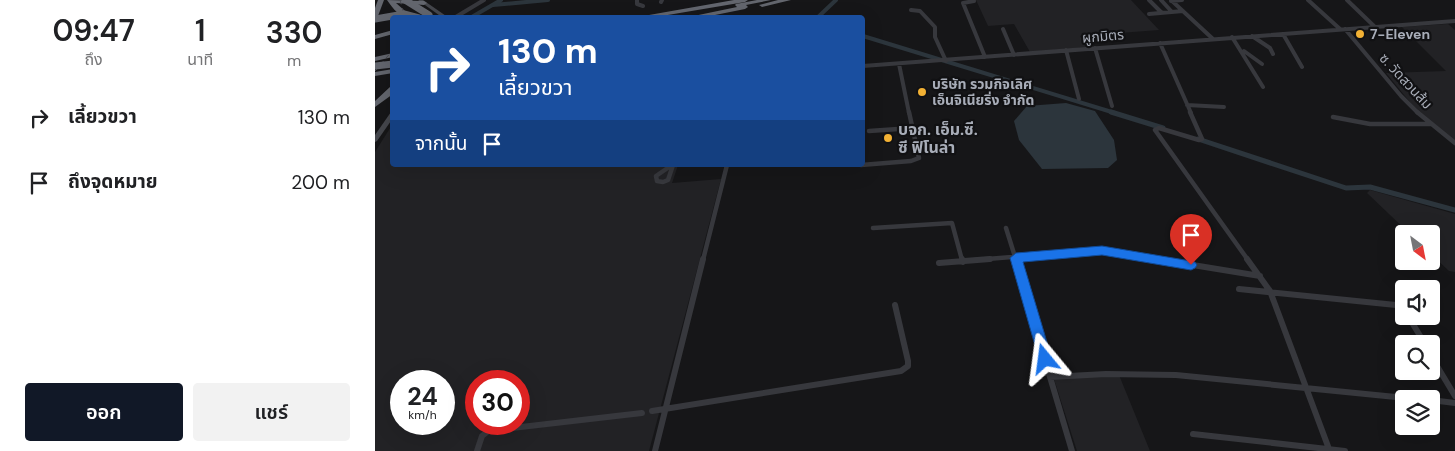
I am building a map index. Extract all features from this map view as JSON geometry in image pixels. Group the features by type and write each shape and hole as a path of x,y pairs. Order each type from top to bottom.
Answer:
{"highway":[{"path":"381,0 375,18 390,16"},
{"path":"390,0 422,1"},
{"path":"390,0 396,8 406,15"},
{"path":"405,0 429,15"},
{"path":"416,0 422,1"},
{"path":"683,15 768,0"},
{"path":"659,15 788,0"},
{"path":"699,15 745,4"},
{"path":"707,15 745,4"},
{"path":"375,37 390,33"},
{"path":"375,60 390,56"},
{"path":"375,60 390,62"},
{"path":"375,66 390,63"},
{"path":"375,74 390,72"},
{"path":"375,104 390,92"}],"main road":[{"path":"422,1 443,15"},
{"path":"375,140 390,118"}],"street":[{"path":"460,15 485,0"},
{"path":"637,0 637,4 643,6"},
{"path":"1149,0 1162,13"},
{"path":"1161,0 1172,12"},
{"path":"1171,0 1182,0"},
{"path":"1171,0 1213,39"},
{"name":"ซ. วัดสวนส้ม","path":"1307,0 1343,29 1401,96 1455,143"},
{"path":"1347,0 1375,27"},
{"path":"974,1 963,3 985,57"},
{"path":"911,10 920,11 935,27 935,37 945,61"},
{"path":"1149,14 1183,11"},
{"name":"ผูกมิตร","path":"865,66 1455,21"},
{"path":"1003,29 1014,55"},
{"path":"1283,34 1302,67"},
{"path":"1252,36 1269,48 1273,54"},
{"path":"1234,37 1247,55 1262,64"},
{"path":"1234,37 1263,87"},
{"path":"1160,43 1201,140 1159,128 1155,130 1270,291 1329,449"},
{"path":"1095,48 1112,106"},
{"path":"1066,50 1079,99"},
{"path":"865,165 918,159 899,64"},
{"path":"1187,105 1224,107"},
{"path":"1333,117 1370,124 1431,124"},
{"path":"869,131 913,128"},
{"path":"655,451 726,167"},
{"path":"873,228 951,223 963,262"},
{"path":"1006,228 1073,451"},
{"path":"939,264 1102,250 1260,276"},
{"path":"1239,289 1395,305"},
{"path":"652,412 901,372 908,366 908,361 895,305"},
{"path":"1440,371 1455,396"},
{"path":"1050,377 1106,374 1176,375 1395,397"},
{"path":"1440,401 1455,403"},
{"path":"530,426 642,413"},
{"path":"1193,434 1345,451"},
{"path":"477,451 483,435"}],"shaded area":[{"path":"976,0 1131,0 1159,30 1080,36 1087,47 1030,52 1014,24 988,26"},
{"path":"1448,24 1455,30 1455,142 1419,113 1386,73 1446,71 1402,27"},
{"path":"1066,103 1095,111 1114,140 1117,160 1108,168 1042,169 1019,140 1014,121 1027,106"},
{"path":"390,128 390,167 677,167 672,183 721,179 649,451 375,451 375,152"},
{"path":"1370,190 1455,214 1455,272 1449,271 1440,262 1440,225 1401,225 1367,193"},
{"path":"1119,375 1150,451 1077,451 1054,379"}],"waterway":[{"path":"475,15 501,0"},
{"path":"493,5 548,0"},
{"path":"820,15 836,0"},
{"path":"865,37 1115,113"},
{"path":"1111,112 1163,128"},
{"path":"1198,139 1346,188 1370,187 1455,210"}],"railway":[{"path":"400,0 404,15"},
{"path":"375,71 390,54"}],"place":[{"name":"7-Eleven","path":"1360,34"},
{"name":"บริษัท รวมกิจเลิศ เอ็นจิเนียริ่ง จำกัด","path":"922,92"},
{"name":"บจก. เอ็ม.ซี. ซี ฟิโนล่า","path":"888,138"}],"route":[{"path":"1045,359 1016,258 1102,250 1191,265"}]}
